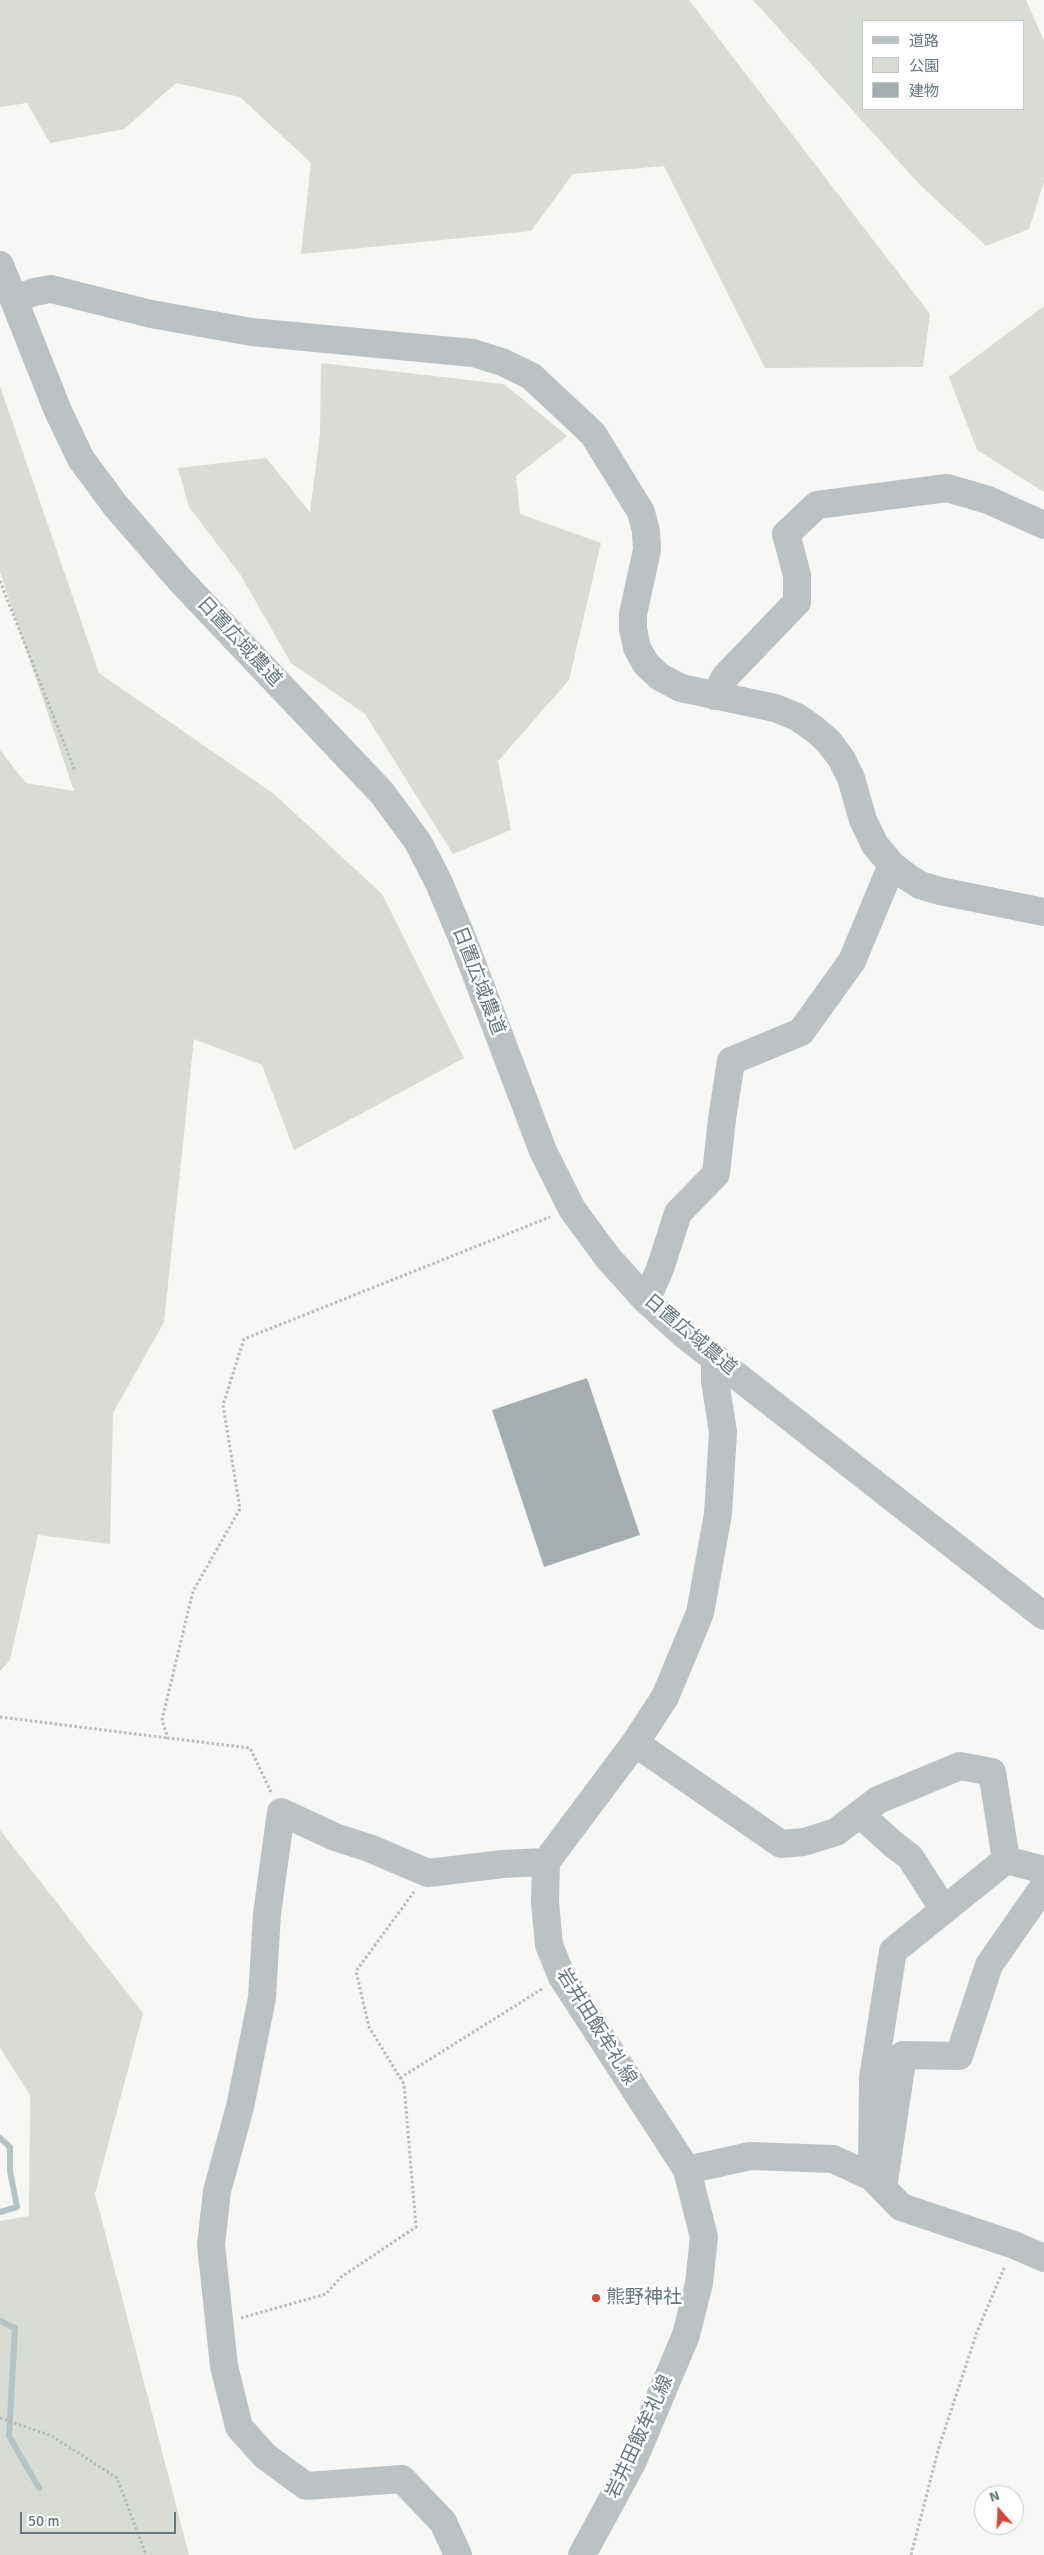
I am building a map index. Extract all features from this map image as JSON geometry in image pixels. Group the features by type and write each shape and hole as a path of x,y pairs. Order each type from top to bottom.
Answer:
{"street":[{"name":"日置広域農道","path":"0,265 58,411 82,459 104,490 182,582 382,793 418,842 439,882 463,940 543,1151 572,1209 608,1258 646,1300 682,1332 1044,1616"},
{"path":"14,300 34,292 51,290 150,314 252,332 473,353 502,362 532,376 593,434 641,512 648,550 633,614 632,629 637,648 646,664 660,677 682,688 775,708 797,717 828,741 841,758 851,778 863,820 876,845 892,866 920,884 940,891 1044,912"},
{"path":"716,696 725,677 798,602 796,575 786,534 817,505 947,488 988,500 1044,525"},
{"path":"646,1300 660,1269 678,1213 716,1174 731,1062 801,1032 852,961 892,866"},
{"path":"458,2555 443,2522 402,2479 306,2486 265,2456 239,2427 224,2366 211,2245 218,2191 240,2107 262,1998 266,1914 281,1812 335,1837 369,1848 428,1873 493,1865 546,1862 635,1743 665,1697 684,1656 700,1613 712,1560 718,1514 723,1432 715,1381 715,1357"},
{"path":"635,1743 781,1844 804,1842 836,1832 878,1800 960,1766 992,1772 1006,1860"},
{"path":"860,1814 910,1857 944,1910"},
{"path":"1006,1860 1044,1870"},
{"path":"877,2183 872,2078 893,1951 1006,1860"},
{"name":"岩井田飯牟礼線","path":"546,1862 545,1902 549,1945 562,1977 687,2170 704,2237 699,2283 686,2335 633,2461 582,2555"},
{"path":"877,2183 903,2055 959,2056 989,1964 1044,1886"},
{"path":"687,2170 750,2156 834,2159 877,2183 901,2207 1014,2245 1044,2258"}],"path":[{"path":"0,581 74,771"},
{"path":"168,1738 162,1720 193,1591 240,1509 223,1405 244,1339 572,1209"},
{"path":"0,1717 250,1748 281,1812"},
{"path":"220,2324 326,2294 341,2277 416,2227 404,2084 369,2027 356,1971 428,1873"},
{"path":"400,2078 562,1977"},
{"path":"911,2555 939,2447 977,2332 1014,2245"},
{"path":"0,2418 52,2436 118,2478 146,2555"}],"green space":[{"path":"0,0 689,0 930,314 923,367 765,368 664,166 573,174 531,231 301,254 311,163 240,97 176,83 124,129 50,143 27,103 0,107"},
{"path":"753,0 1026,0 1044,41 1044,182 1029,229 986,246 920,185"},
{"path":"1044,306 1044,492 977,450 949,377"},
{"path":"321,363 504,384 567,436 516,476 520,514 601,543 569,680 498,761 511,830 453,854 365,714 291,663 240,574 189,507 178,468 266,458 310,512 320,434"},
{"path":"0,386 99,673 274,794 382,894 464,1058 294,1150 262,1065 194,1039 164,1322 113,1413 110,1544 38,1535 10,1660 0,1671 0,750 26,783 74,791 0,572"},
{"path":"0,1830 143,2013 95,2194 189,2555 0,2555 0,2221 29,2216 30,2095 0,2048"}],"building":[{"path":"587,1378 640,1535 544,1567 492,1410"}],"waterway":[{"path":"0,2138 10,2147 10,2171 17,2207 0,2212"},
{"path":"0,2321 15,2328 9,2436 39,2488"}],"place":[{"name":"熊野神社","path":"596,2298"}]}
